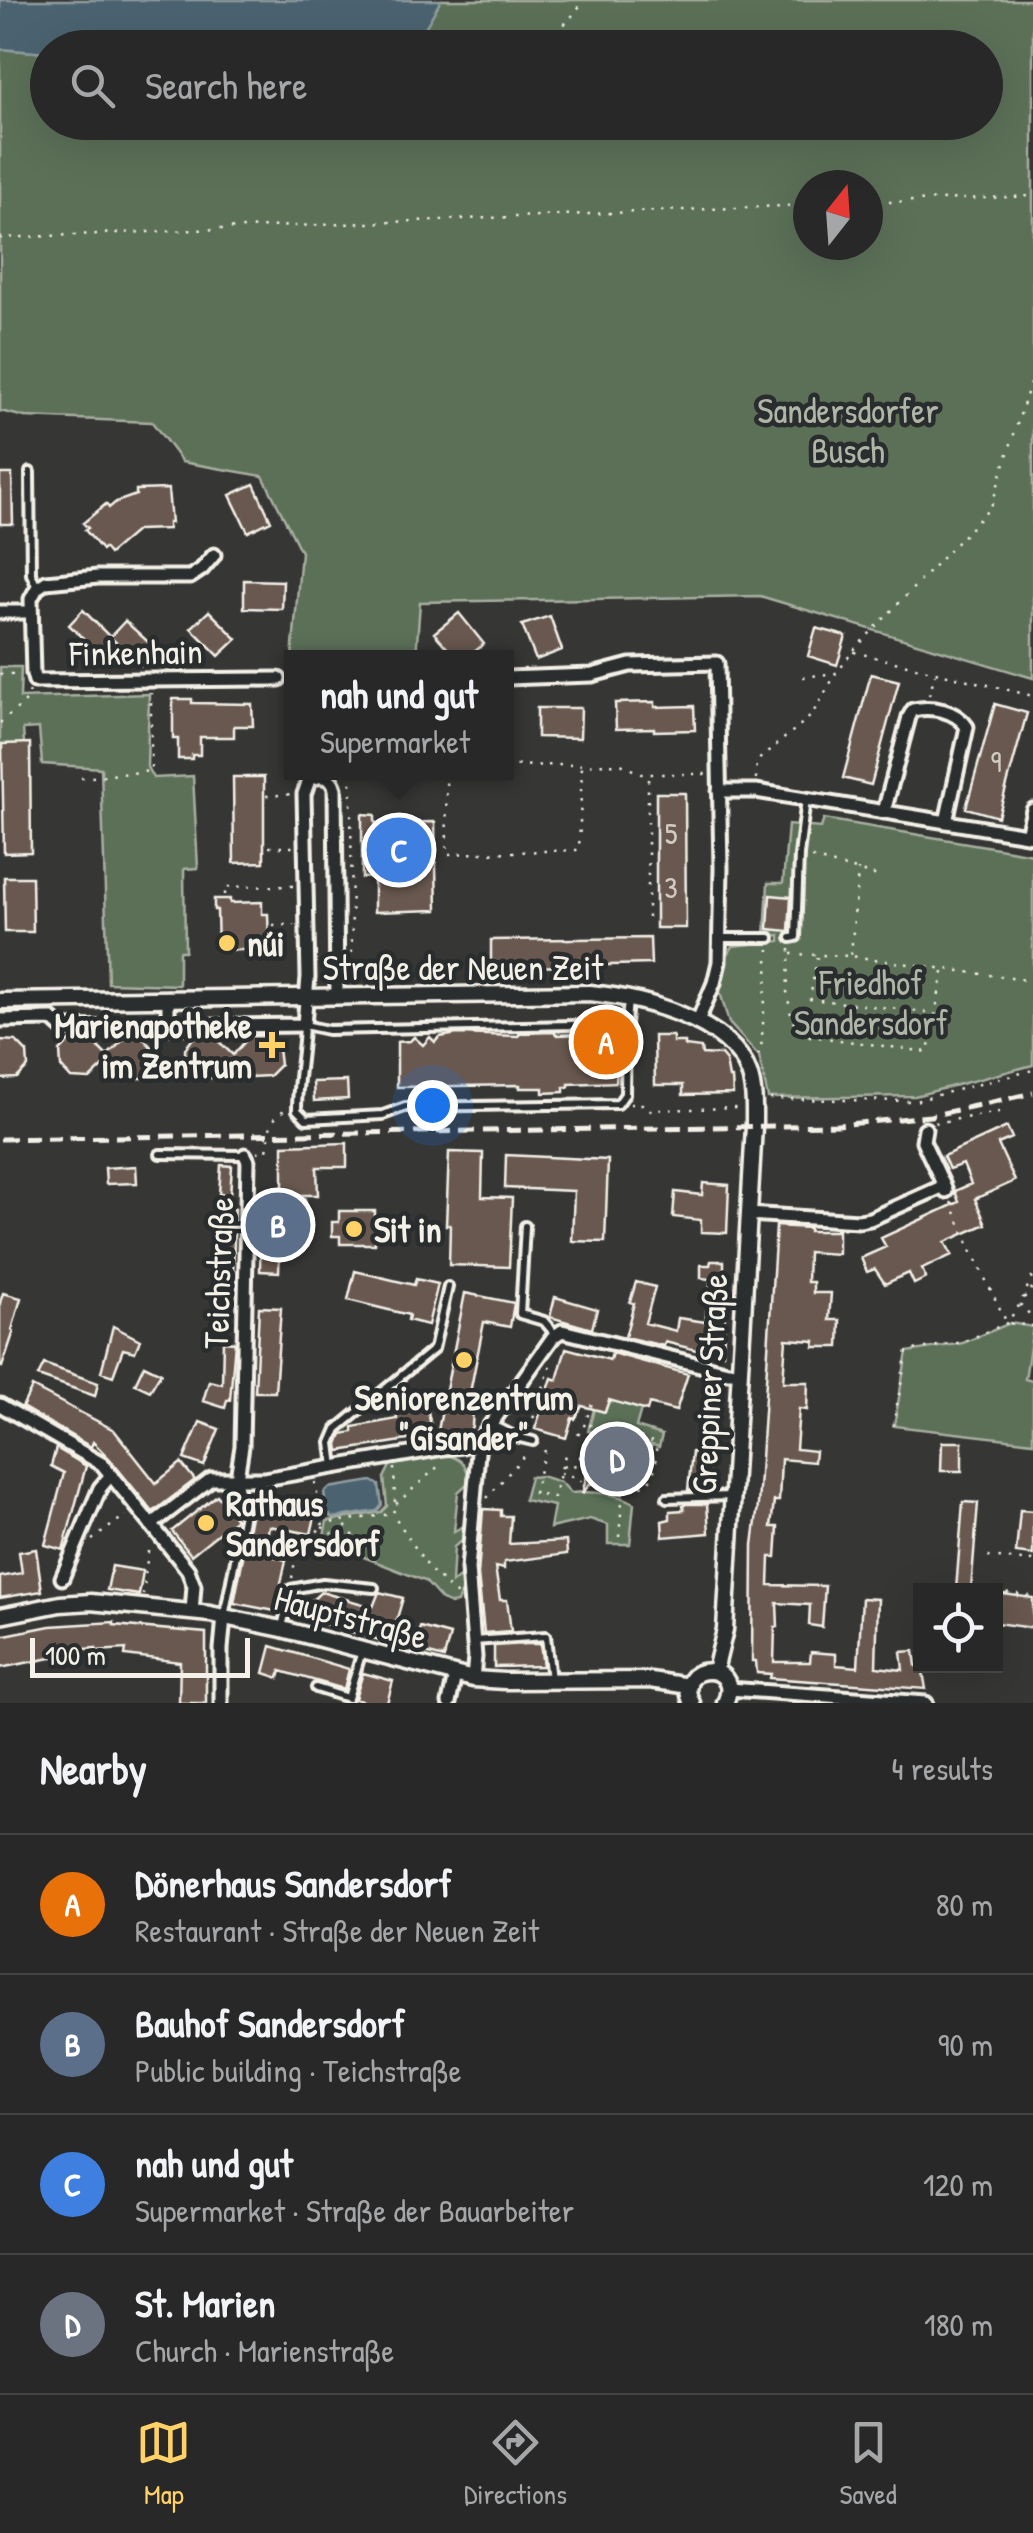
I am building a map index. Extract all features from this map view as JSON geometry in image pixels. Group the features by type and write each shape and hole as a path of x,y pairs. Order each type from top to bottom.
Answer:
{"street":[{"name":"Finkenhain","path":"214,555 190,577 98,578 46,582 37,588 31,599 34,678 280,679"},
{"path":"0,612 31,612"},
{"path":"514,678 592,675 630,665 717,664 718,962 714,983 697,1023"},
{"path":"884,812 909,717 914,710 926,707 961,718 967,727 946,822"},
{"path":"305,996 308,978 304,794 309,780"},
{"path":"331,780 345,996"},
{"path":"720,790 756,791 1030,836 1033,810"},
{"name":"Straße der Neuen Zeit","path":"0,1000 574,992 628,998 697,1023 729,1043 750,1075 754,1103"},
{"name":"Straße der Neuen Zeit","path":"0,1020 52,1019 62,1028 304,1025 305,996"},
{"path":"168,998 168,1026"},
{"path":"52,1019 58,1000"},
{"name":"Greppiner Straße","path":"715,1671 724,1638 754,1103"},
{"path":"748,1214 858,1221 945,1189 924,1141 925,1129"},
{"name":"Teichstraße","path":"237,1478 242,1446 246,1155"},
{"path":"155,1530 212,1478 264,1478 463,1446 479,1440 559,1333 739,1372"},
{"path":"0,1405 102,1464 192,1578 192,1612"},
{"path":"473,1679 468,1569 479,1440"},
{"path":"62,1578 100,1488 111,1475"},
{"name":"Hauptstraße","path":"0,1616 76,1602 141,1606 282,1628 473,1679 650,1680 689,1686"},
{"path":"222,1703 224,1616"},
{"path":"692,1703 689,1686 698,1673 715,1671 724,1677 727,1696 926,1703"},
{"path":"448,1703 455,1675"}],"lane":[{"path":"30,472 31,574 37,588"},
{"path":"790,938 796,938 806,799"},
{"path":"719,938 770,938"},
{"path":"626,1024 328,1030 304,1025 303,1058 296,1078 297,1110 306,1119 383,1115 405,1107 618,1104 625,1094 628,998"},
{"name":"Teichstraße","path":"160,1154 246,1155"},
{"path":"248,1202 300,1202"},
{"path":"526,1226 520,1314 544,1321 559,1333"},
{"path":"334,1468 331,1443 337,1430 434,1349 448,1287"},
{"path":"491,1425 516,1438 530,1440"},
{"name":"Teichstraße","path":"224,1616 245,1508 237,1478"},
{"path":"667,1498 732,1496"},
{"path":"282,1628 291,1589 323,1583 374,1588"},
{"path":"473,1641 546,1636 551,1681"},
{"path":"316,1688 348,1698 362,1650"}],"path":[{"path":"556,30 569,22 584,0"},
{"path":"883,202 1033,196"},
{"path":"0,238 793,206"},
{"path":"756,791 758,761 811,716 852,652 991,507 1033,374"},
{"path":"852,652 1033,696"},
{"path":"926,707 935,672"},
{"path":"803,676 837,673"},
{"path":"0,674 34,678 25,702 0,722"},
{"path":"82,778 152,771 151,680"},
{"path":"514,766 621,764 648,775 719,774"},
{"path":"446,780 447,854 579,850 582,765"},
{"path":"648,775 648,918"},
{"path":"345,996 350,780"},
{"path":"266,796 304,794"},
{"path":"269,848 305,846"},
{"path":"799,855 878,876"},
{"path":"851,956 858,870"},
{"path":"225,895 225,887 306,885"},
{"path":"273,925 306,925"},
{"path":"750,1075 761,1049 770,938"},
{"path":"790,938 787,992 792,1020 810,1036 928,1052 944,967"},
{"path":"789,954 851,956 1033,980"},
{"path":"817,955 810,999 935,1013"},
{"path":"618,1104 642,1104 650,1110 754,1103 915,1101 1033,1070"},
{"path":"246,1155 266,1150 272,1120 285,1110 297,1110"},
{"path":"925,1129 933,1124 999,1112"},
{"path":"945,1189 1007,1323"},
{"path":"1020,1304 1033,1275"},
{"path":"1007,1323 1033,1287"},
{"path":"1020,1304 1033,1318"},
{"path":"892,1426 907,1352 963,1342 1007,1323 1033,1326"},
{"path":"472,1514 522,1458 553,1360"},
{"path":"578,1435 592,1403"},
{"path":"576,1415 587,1418"},
{"path":"560,1473 589,1485 623,1488 647,1485 654,1473 655,1444 586,1424"},
{"path":"562,1466 576,1465 585,1447"},
{"path":"395,1505 445,1460 444,1448"},
{"path":"545,1450 534,1493 554,1497 564,1455"},
{"path":"392,1514 394,1458"},
{"path":"291,1589 300,1537 314,1537 322,1525 313,1471"},
{"path":"619,1538 623,1488"},
{"path":"74,1550 137,1507"},
{"path":"322,1525 392,1514"},
{"path":"392,1514 430,1570 470,1607"},
{"path":"322,1525 350,1544 354,1536 341,1521"},
{"path":"141,1606 149,1543 155,1530"},
{"path":"988,1557 1033,1561"},
{"path":"1003,1592 1033,1596"}],"green space":[{"name":"Sandersdorfer Busch","path":"441,0 1033,0 1033,678 760,596 420,602 417,650 293,650 301,552 263,476 182,462 152,422 25,417 0,411 0,49 30,52 30,140 1003,140 1003,30 424,30"},
{"path":"0,667 21,667 20,698 149,694 147,767 153,778 193,776 198,868 184,869 185,951 179,951 179,985 108,983 101,768 42,764 39,728 23,729 24,743 0,747"},
{"name":"Friedhof Sandersdorf","path":"824,819 1033,854 1033,1065 915,1096 768,1098 759,1056 729,1023 720,992 725,959 733,946 780,941 780,935 765,937 768,883 783,883 788,825 821,828"},
{"path":"1010,1323 1033,1327 1025,1379 1033,1381 1033,1442 894,1426 907,1352 963,1343"},
{"path":"609,1400 641,1409 636,1427 662,1435 659,1447 588,1431 594,1409 605,1412"},
{"path":"446,1455 463,1464 469,1482 458,1492 454,1531 464,1526 462,1540 454,1547 452,1583 462,1575 457,1603 442,1600 425,1581 323,1541 327,1521 381,1512 387,1506 384,1478 391,1464"},
{"path":"530,1477 561,1482 571,1493 604,1494 634,1503 630,1544 608,1544 608,1525 590,1519 550,1528 554,1506 524,1500"}],"water":[{"path":"0,0 441,0 424,30 30,30 30,52 0,49"},
{"path":"372,1481 379,1485 382,1505 377,1511 333,1518 327,1513 324,1493 329,1488"}],"building":[{"path":"0,474 12,474 13,524 0,524"},
{"path":"254,484 271,521 248,532 230,495"},
{"path":"168,489 168,529 137,530 109,554 85,530 88,528 83,523 106,504 109,508 136,495 136,490"},
{"path":"244,580 283,581 282,609 244,608"},
{"path":"83,610 110,637 97,651 69,625"},
{"path":"209,611 237,639 219,656 191,628"},
{"path":"459,613 484,644 477,650 449,650 434,633"},
{"path":"550,616 562,650 536,660 522,625"},
{"path":"125,621 156,649 141,665 110,637"},
{"path":"816,628 846,636 837,665 808,656"},
{"path":"871,674 899,681 871,785 843,778"},
{"path":"173,699 252,704 253,726 234,726 234,737 200,737 200,755 178,759 178,739 173,739"},
{"path":"655,702 655,707 694,706 695,730 616,729 615,703"},
{"path":"995,704 1027,713 998,817 966,808"},
{"path":"537,708 581,708 580,738 537,737"},
{"path":"30,743 31,852 4,853 2,744"},
{"path":"233,777 264,777 264,862 234,863"},
{"path":"656,793 685,793 686,928 656,928"},
{"path":"362,814 375,815 375,823 435,822 437,910 374,912 374,877 362,878"},
{"path":"4,877 32,877 33,932 5,932"},
{"path":"770,895 791,897 789,931 768,929"},
{"path":"214,899 262,902 262,914 268,914 269,945 263,945 263,949 218,951"},
{"path":"650,938 651,964 491,968 491,940"},
{"path":"554,1032 615,1036 616,1082 569,1084 564,1092 543,1093 543,1088 520,1085 397,1087 397,1042 414,1037 423,1045 430,1037 435,1042 457,1034 518,1036"},
{"path":"250,1036 267,1036 278,1048 280,1065 269,1076 250,1077 233,1061 217,1078 194,1078 186,1071 185,1049 194,1037 214,1037 233,1055"},
{"path":"654,1036 673,1036 673,1042 701,1048 702,1054 721,1055 732,1078 733,1094 683,1095 683,1085 655,1085"},
{"path":"89,1038 107,1056 125,1038 143,1038 154,1050 155,1066 144,1078 127,1078 108,1062 90,1079 71,1078 61,1067 60,1051 72,1039"},
{"path":"0,1040 16,1041 27,1052 28,1067 17,1078 0,1079"},
{"path":"347,1081 348,1099 314,1101 313,1082"},
{"path":"1007,1127 1012,1138 998,1144 1015,1181 975,1199 986,1224 945,1242 952,1255 922,1269 926,1278 914,1284 909,1273 885,1284 875,1269 867,1272 861,1258 886,1247 881,1238 959,1202 955,1191 971,1184 963,1164 949,1169 943,1156"},
{"path":"347,1143 347,1167 317,1167 318,1195 283,1195 283,1145"},
{"path":"449,1152 483,1153 482,1197 512,1198 509,1267 449,1265"},
{"path":"506,1155 608,1160 605,1242 572,1241 574,1191 505,1188"},
{"path":"221,1165 232,1166 230,1195 219,1194"},
{"path":"136,1166 137,1183 106,1184 105,1168"},
{"path":"703,1183 729,1185 727,1233 701,1232 701,1220 673,1217 675,1192 702,1195"},
{"path":"224,1208 235,1209 233,1274 216,1274"},
{"path":"261,1209 296,1209 296,1244 280,1244 279,1272 260,1271"},
{"name":"Sit in","path":"339,1211 375,1211 375,1244 340,1244 340,1236 332,1236 332,1222 339,1222"},
{"path":"776,1226 838,1231 838,1254 808,1252 807,1282 813,1282 813,1293 831,1293 829,1320 840,1320 839,1347 814,1347 815,1341 786,1339 783,1382 808,1382 807,1410 799,1409 796,1449 815,1451 814,1462 781,1459 779,1501 774,1501 771,1527 778,1527 776,1557 770,1557 769,1585 825,1586 822,1627 809,1625 810,1605 777,1603 774,1662 810,1662 811,1652 836,1654 836,1665 858,1667 862,1598 878,1599 876,1667 903,1670 901,1652 913,1651 913,1673 923,1673 926,1689 770,1678 771,1674 757,1673 756,1661 752,1661 753,1545"},
{"path":"711,1261 724,1261 724,1289 710,1288 710,1279 701,1278 701,1265 710,1265"},
{"path":"355,1271 414,1285 416,1279 438,1284 428,1325 408,1320 409,1315 348,1300"},
{"path":"636,1282 655,1287 645,1323 676,1331 678,1318 706,1322 706,1311 725,1311 723,1353 625,1337"},
{"path":"3,1293 21,1298 2,1367 0,1303"},
{"path":"465,1293 514,1303 510,1327 484,1322 467,1408 473,1410 472,1426 470,1430 437,1436"},
{"path":"555,1297 597,1309 592,1329 550,1317"},
{"path":"259,1307 281,1308 275,1392 255,1392"},
{"path":"113,1326 140,1340 135,1352 123,1349 113,1376 101,1372"},
{"path":"223,1341 235,1342 230,1400 225,1408 203,1401 209,1381 222,1384"},
{"path":"566,1348 610,1360 612,1353 688,1374 676,1411 649,1404 647,1411 609,1400 605,1412 582,1406 572,1418 566,1438 535,1429 552,1378 557,1380"},
{"path":"44,1364 98,1383 95,1396 38,1376"},
{"path":"144,1365 161,1373 150,1391 135,1384"},
{"path":"32,1387 114,1430 156,1483 181,1463 195,1480 153,1512 93,1442 91,1447 22,1407"},
{"path":"424,1392 433,1436 339,1451 342,1434 353,1432 353,1427 397,1419 394,1396"},
{"path":"200,1422 219,1429 204,1466 184,1459"},
{"path":"598,1437 651,1447 648,1474 643,1478 636,1475 633,1483 596,1476 582,1494 590,1462 585,1461 590,1445 595,1446"},
{"path":"942,1442 962,1442 962,1471 941,1471"},
{"path":"56,1448 86,1466 63,1550 45,1545 64,1473 51,1466"},
{"path":"692,1452 711,1454 706,1490 688,1490"},
{"name":"Rathaus Sandersdorf","path":"217,1495 236,1519 191,1555 172,1531"},
{"path":"255,1496 317,1508 311,1534 269,1526 264,1554 286,1560 275,1611 234,1603"},
{"path":"963,1502 978,1503 972,1583 957,1583"},
{"path":"686,1504 707,1504 709,1533 663,1537 662,1521 670,1519 670,1511 684,1510"},
{"path":"483,1509 501,1510 501,1516 511,1516 509,1544 566,1541 567,1554 504,1562 504,1569 495,1567 500,1600 507,1600 511,1631 484,1633 478,1575"},
{"path":"1020,1510 1033,1511 1033,1555 1016,1553"},
{"path":"36,1549 42,1591 0,1598 0,1577 22,1573 19,1552"},
{"path":"112,1566 143,1571 139,1595 107,1590"},
{"path":"321,1592 373,1607 379,1592 403,1598 386,1642 304,1618 300,1611"},
{"path":"1003,1594 1033,1598 1033,1628 1003,1624"},
{"path":"114,1622 206,1633 206,1703 179,1703 180,1662 125,1655 126,1649 55,1652 56,1657 0,1668 0,1636 50,1626"},
{"path":"420,1627 450,1635 444,1658 414,1650"},
{"path":"540,1644 543,1666 494,1667 494,1646"},
{"path":"271,1646 349,1669 344,1689 281,1671 279,1678 264,1673"},
{"path":"363,1673 393,1681 387,1703 355,1699"}],"railway":[{"path":"0,1139 837,1125 930,1116 1033,1093"}],"place":[{"name":"nah und gut","path":"399,850"},
{"name":"núi","path":"227,943"},
{"name":"Dönerhaus Sandersdorf","path":"606,1042"},
{"name":"Marienapotheke im Zentrum","path":"272,1045"},
{"name":"Bauhof Sandersdorf","path":"278,1225"},
{"name":"Sit in","path":"354,1229"},
{"name":"Seniorenzentrum \"Gisander\"","path":"464,1360"},
{"name":"St. Marien","path":"617,1459"},
{"name":"Rathaus Sandersdorf","path":"206,1523"}]}
